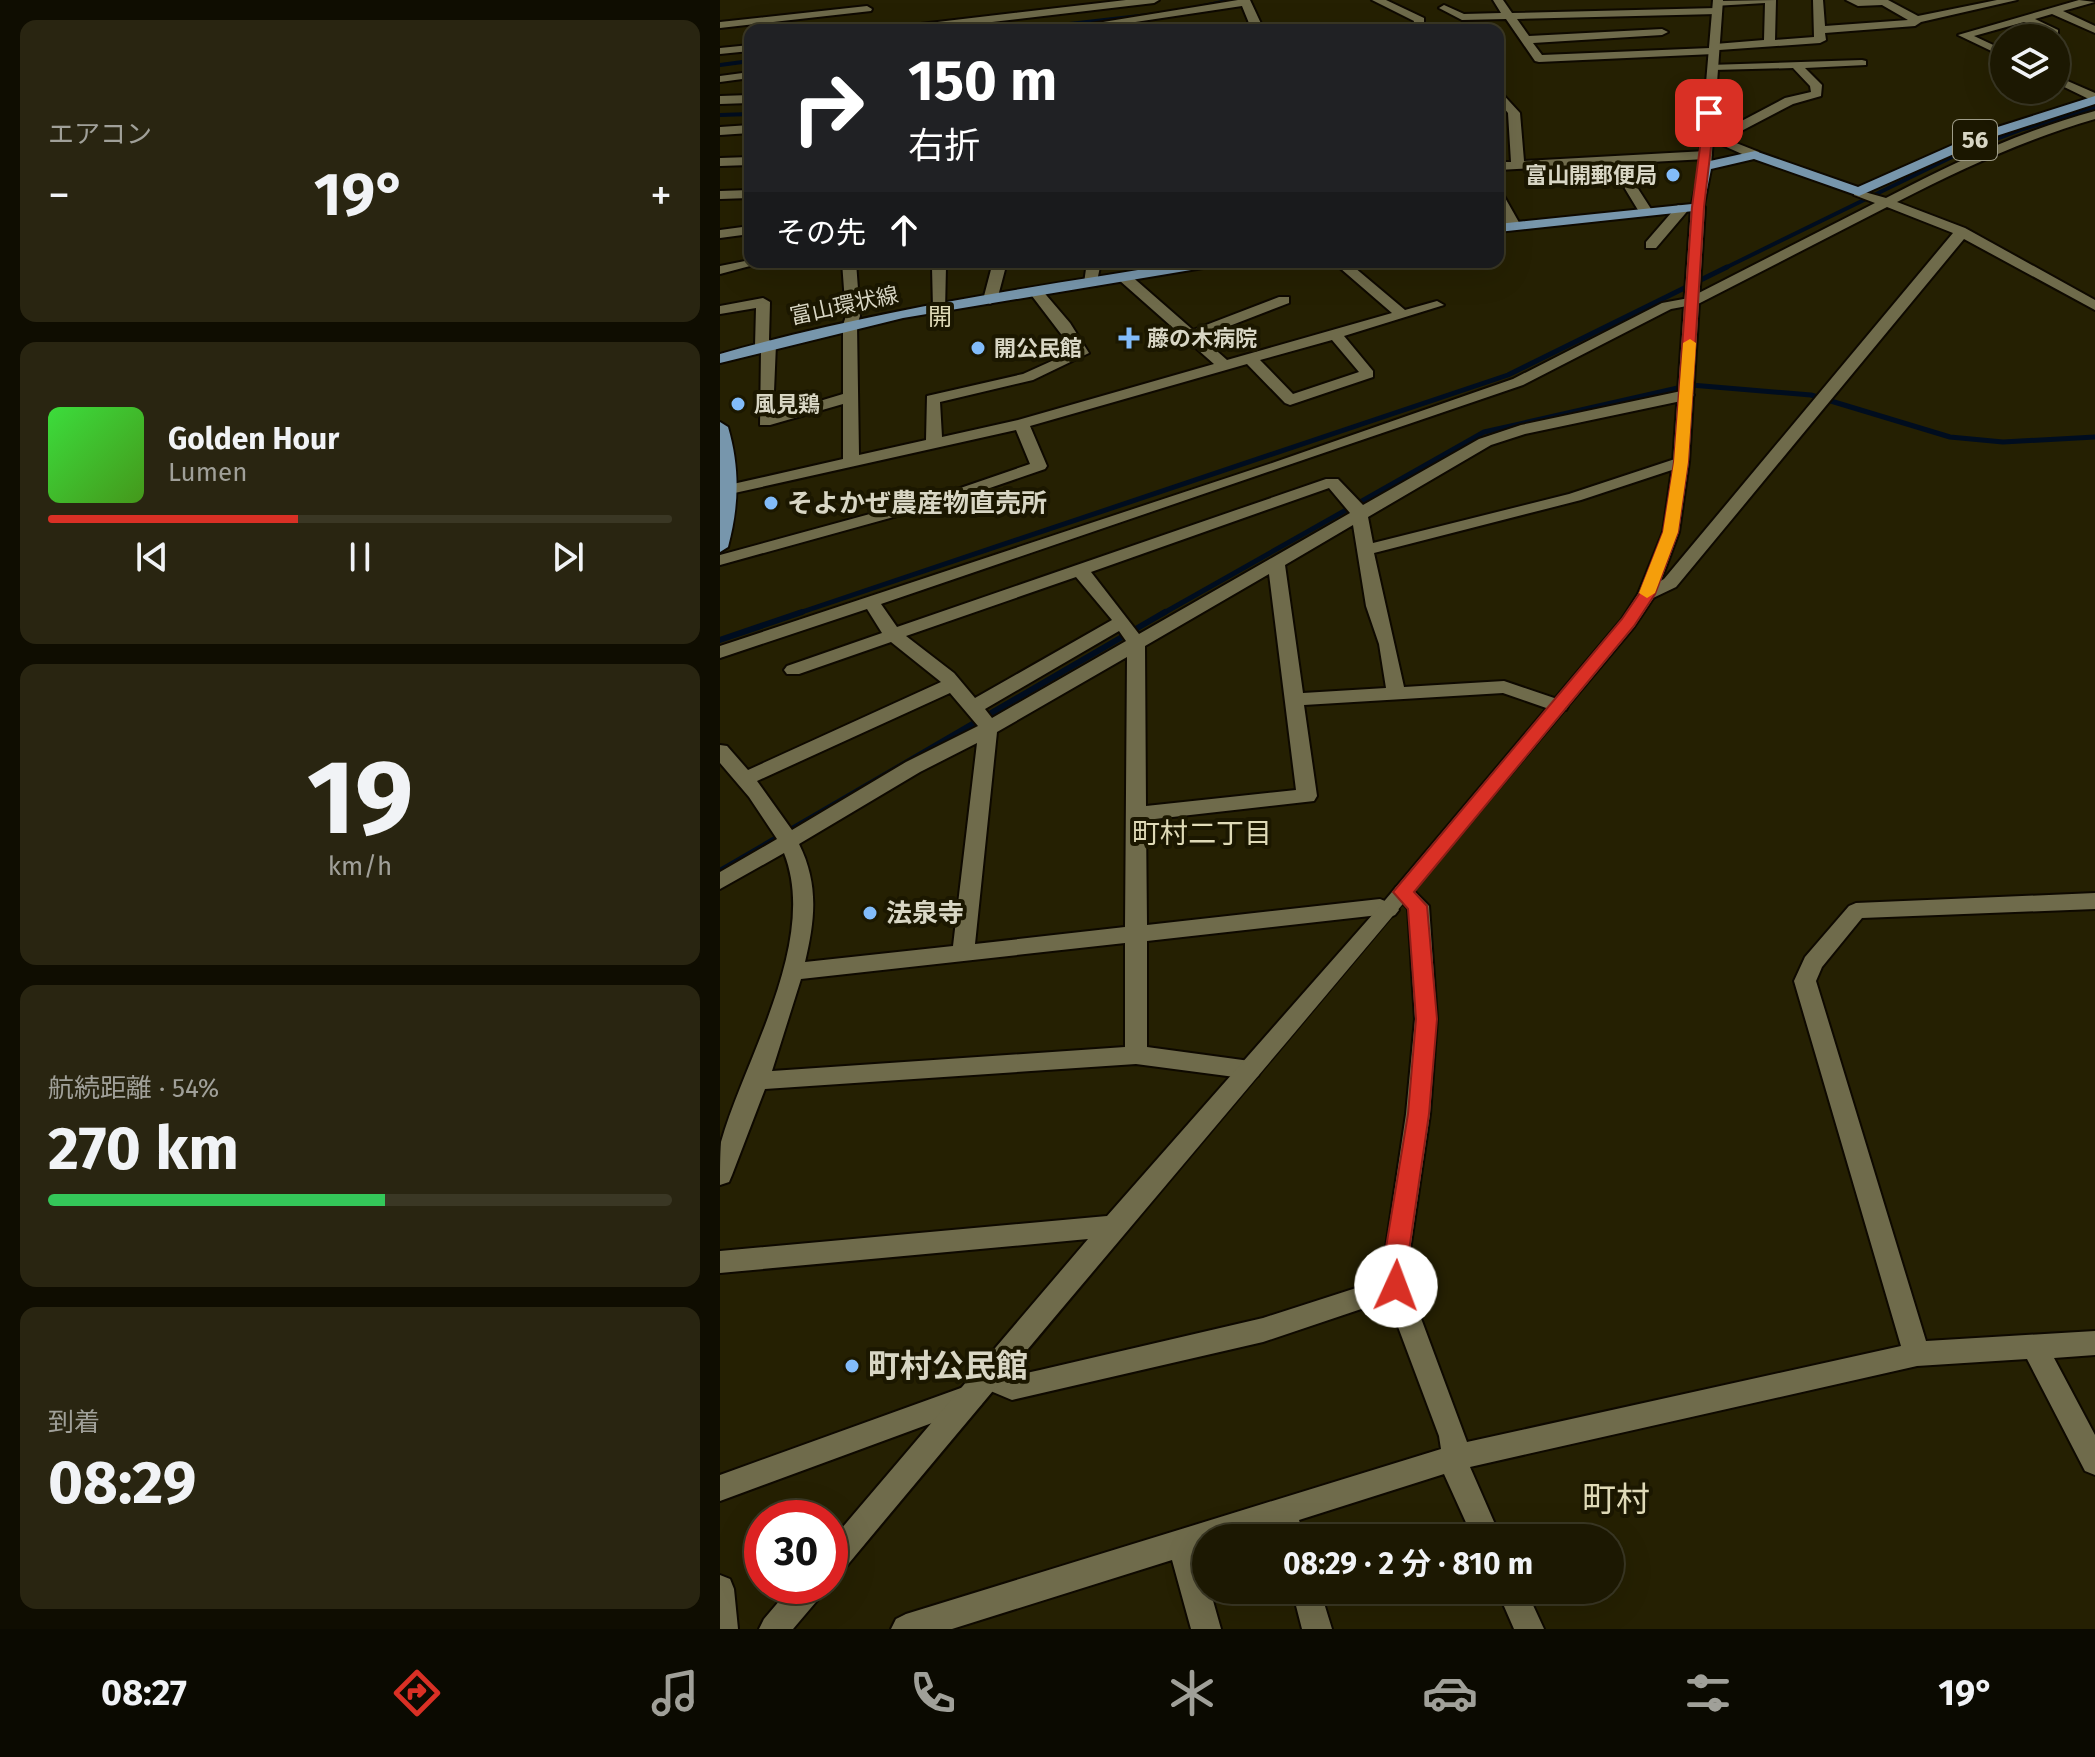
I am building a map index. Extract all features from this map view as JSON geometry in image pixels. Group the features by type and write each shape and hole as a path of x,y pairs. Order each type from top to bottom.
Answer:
{"main road":[{"name":"56","path":"1862,193 1986,135 2095,99"},
{"path":"1504,227 1698,207 1705,160 1722,164 1755,155 1862,193"},
{"name":"富山環状線","path":"720,359 850,325 1168,268"},
{"path":"720,427 730,489 720,547"}],"street":[{"path":"934,24 1053,6 1154,0"},
{"path":"1498,0 1539,59 1544,60 1820,40 1818,0"},
{"path":"1581,0 1586,14"},
{"path":"1444,8 1462,17 1586,14 1768,0 1769,43"},
{"path":"1851,0 1858,3 1887,1 1916,20"},
{"path":"1820,30 1915,23 1916,20 2012,0"},
{"path":"2005,24 2091,0"},
{"path":"1384,1 1420,20 1419,24"},
{"path":"1094,24 1188,13 1246,2 1255,24"},
{"path":"1508,15 1558,3"},
{"path":"1504,166 1705,160 1712,137 1718,5"},
{"path":"1659,54 1666,6"},
{"path":"720,25 867,10"},
{"path":"2052,10 2095,30"},
{"path":"1962,11 1990,27"},
{"path":"2025,18 2037,24"},
{"path":"1990,28 1964,35 1990,47"},
{"path":"1525,40 1662,32"},
{"path":"720,51 744,49"},
{"path":"1713,67 1862,63"},
{"path":"1712,137 1789,101 1817,94 1816,85 1798,67"},
{"path":"720,79 744,76"},
{"path":"2070,86 2095,99"},
{"path":"720,100 744,99"},
{"path":"1504,100 1514,113 1518,165"},
{"path":"720,652 1518,382 1667,306 1693,301 1950,170 2041,131 2095,115"},
{"path":"720,131 744,129"},
{"path":"1712,137 1755,155"},
{"path":"720,162 744,161"},
{"path":"1630,187 1646,212"},
{"path":"1862,193 1960,231 2095,306"},
{"path":"720,195 744,194"},
{"path":"1504,207 1514,226"},
{"path":"848,1543 1114,1226 1396,901 1628,623 1647,594 1671,532 1681,462 1698,207"},
{"path":"1651,245 1683,208"},
{"path":"720,234 744,231"},
{"path":"1647,594 1670,583 1714,533 1894,318 1959,237 1960,231"},
{"path":"720,270 744,265"},
{"path":"849,268 853,316 850,325 851,460"},
{"path":"939,268 940,308"},
{"path":"990,300 998,268"},
{"path":"1091,283 1093,268"},
{"path":"1347,268 1402,315"},
{"path":"1124,277 1224,365"},
{"path":"934,443 932,399 1028,377 1082,353 1065,326 1036,292"},
{"path":"1190,336 1284,300"},
{"path":"720,310 763,302 765,422 850,397"},
{"path":"730,489 1021,424 1437,305"},
{"path":"1249,358 1290,400 1368,374 1335,334"},
{"path":"720,882 913,767 988,729 1485,442 1521,430 1686,395"},
{"path":"720,560 949,497 1039,466 1021,424"},
{"path":"1366,550 1575,497 1681,462"},
{"path":"793,670 1332,482 1359,514 1375,606 1388,644 1396,692"},
{"path":"1135,814 1307,796 1276,563"},
{"path":"1080,571 1101,593 1136,642 1136,1055"},
{"path":"871,602 893,635 953,684 988,729 963,952"},
{"path":"973,708 1120,623"},
{"path":"745,779 953,684"},
{"path":"1295,700 1504,687 1559,706"},
{"path":"720,751 745,779 788,838 802,874 805,909 793,972 720,1175"},
{"path":"793,972 1380,907 1396,901 1418,906 1426,1019 1418,1114 1393,1278 1453,1436 1457,1473 1481,1524"},
{"path":"1917,1354 1805,981 1813,963 1856,911 2095,901"},
{"path":"754,1081 1136,1055 1250,1070"},
{"path":"720,1262 1114,1226"},
{"path":"720,1488 982,1386 1012,1388 1263,1330 1396,1286"},
{"path":"1290,1524 1457,1457 1917,1354 1970,1347 2035,1349 2095,1343"},
{"path":"2035,1349 2095,1462"},
{"path":"906,1629 960,1621 1192,1541"},
{"path":"1182,1543 1206,1629"},
{"path":"720,1589 723,1629"},
{"path":"774,1629 796,1604"},
{"path":"1310,1604 1317,1629"},
{"path":"1517,1604 1529,1629"}],"waterway":[{"path":"1199,7 1231,0"},
{"path":"1070,24 1157,14"},
{"path":"720,65 744,62"},
{"path":"1723,269 1960,153 2023,129 2095,108"},
{"path":"720,115 744,114"},
{"path":"796,614 1508,375 1727,267"},
{"path":"1162,614 1484,432 1691,385 1811,395 1950,437 2003,442 2095,437"},
{"path":"720,640 802,612"},
{"path":"720,871 1165,612"}],"slow traffic":[{"path":"1647,593 1671,532 1681,462 1690,343"}],"place":[{"name":"富山開郵便局","path":"1673,175"},
{"name":"藤の木病院","path":"1129,338"},
{"name":"開公民館","path":"978,348"},
{"name":"風見鶏","path":"738,404"},
{"name":"そよかぜ農産物直売所","path":"771,503"},
{"name":"法泉寺","path":"870,913"},
{"name":"町村公民館","path":"852,1366"}],"district":[{"name":"開","path":"940,317"},
{"name":"町村二丁目","path":"1202,833"},
{"name":"町村","path":"1616,1499"}],"route":[{"path":"1396,1286 1393,1278 1418,1114 1426,1019 1418,906 1403,892 1628,623 1647,594 1671,532 1681,462 1698,207 1709,113"}]}
